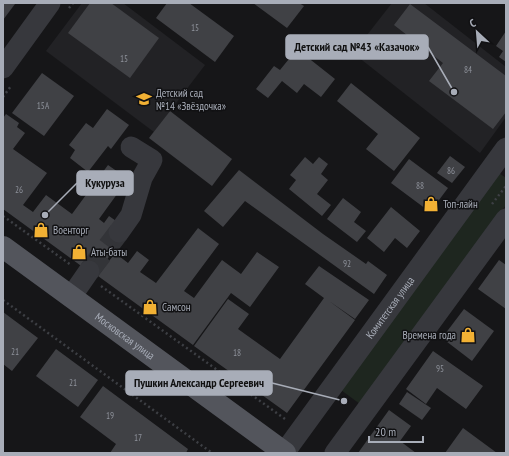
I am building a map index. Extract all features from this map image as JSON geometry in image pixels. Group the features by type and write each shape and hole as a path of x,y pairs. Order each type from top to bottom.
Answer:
{"main road":[{"name":"Московская улица","path":"3,248 281,453"},
{"name":"Московская улица","path":"3,260 281,453"}],"street":[{"path":"3,68 50,3"},
{"path":"119,232 131,215 142,178 152,160 132,147"},
{"name":"Комитетская улица","path":"281,453 300,430 503,159"},
{"path":"335,453 506,219"},
{"path":"71,297 88,274"}],"path":[{"path":"3,216 88,274 300,430"},
{"path":"3,300 212,453"}],"shaded area":[{"name":"Детский сад №14 «Звёздочка»","path":"82,3 123,3 205,65 154,132 46,51"},
{"path":"392,3 424,3 506,67 506,117 480,153 353,53"},
{"path":"499,173 506,178 506,205 360,404 341,390"}],"building":[{"path":"3,3 15,4 3,20"},
{"path":"90,3 111,3 159,38 130,78 68,33"},
{"path":"167,3 189,3 234,36 215,62 156,18"},
{"path":"253,3 299,3 304,6 287,28"},
{"path":"410,4 506,76 506,112 493,129 429,81 443,63 394,25"},
{"path":"506,31 506,62 499,57 503,51 496,46"},
{"path":"297,49 335,79 321,97 304,84 297,93 282,81 268,98 256,89 274,66 280,70"},
{"path":"42,73 74,96 44,136 12,113"},
{"path":"351,83 420,138 394,171 366,149 378,134 337,101"},
{"path":"107,109 129,125 111,149 108,146 88,172 70,158 75,150 69,145 86,123 93,128"},
{"path":"170,111 232,159 212,186 149,138"},
{"path":"6,114 19,123 17,127 25,133 13,149 47,173 23,205 33,212 46,195 72,214 108,165 128,179 99,219 104,223 109,216 119,223 124,236 95,276 3,209 3,118"},
{"path":"450,156 465,167 452,183 437,173"},
{"path":"305,157 313,164 319,157 328,164 321,174 328,180 317,194 331,205 322,216 289,189 296,180 290,175"},
{"path":"409,159 448,188 430,212 391,183"},
{"path":"239,170 323,234 366,264 368,261 387,275 374,294 245,201 223,227 204,211"},
{"path":"343,198 361,212 354,222 366,231 357,242 327,219"},
{"path":"391,207 420,231 407,248 395,238 384,252 367,238"},
{"path":"198,228 219,244 184,291 194,298 222,260 241,274 257,252 279,267 250,307 231,293 193,345 98,276 115,253 128,263 137,251 149,260 140,272 156,283"},
{"path":"499,260 506,265 506,309 478,289"},
{"path":"319,266 369,300 355,319 329,301 355,320 287,413 194,346 228,299 249,314 238,329 280,359 324,298 305,284"},
{"name":"Времена года","path":"464,309 494,331 472,361 442,338"},
{"path":"3,312 38,338 12,371 3,364"},
{"path":"56,349 98,380 78,407 36,376"},
{"path":"433,351 483,386 466,409 437,388 426,404 406,389"},
{"path":"103,386 188,449 186,453 110,453 116,444 80,417"},
{"path":"407,392 431,408 422,420 399,404"},
{"path":"389,410 411,426 400,441 416,453 358,453"},
{"path":"463,428 497,453 445,453"}],"tunnel":[{"path":"89,271 119,232"}],"place":[{"name":"Детский сад №43 «Казачок»","path":"454,92"},
{"name":"Детский сад №14 «Звёздочка»","path":"144,99"},
{"name":"Топ-лайн","path":"431,204"},
{"name":"Кукуруза","path":"45,215"},
{"name":"Военторг","path":"41,230"},
{"name":"Аты-баты","path":"79,252"},
{"name":"Самсон","path":"150,307"},
{"name":"Времена года","path":"468,335"},
{"name":"Пушкин Александр Сергеевич","path":"344,401"}]}
